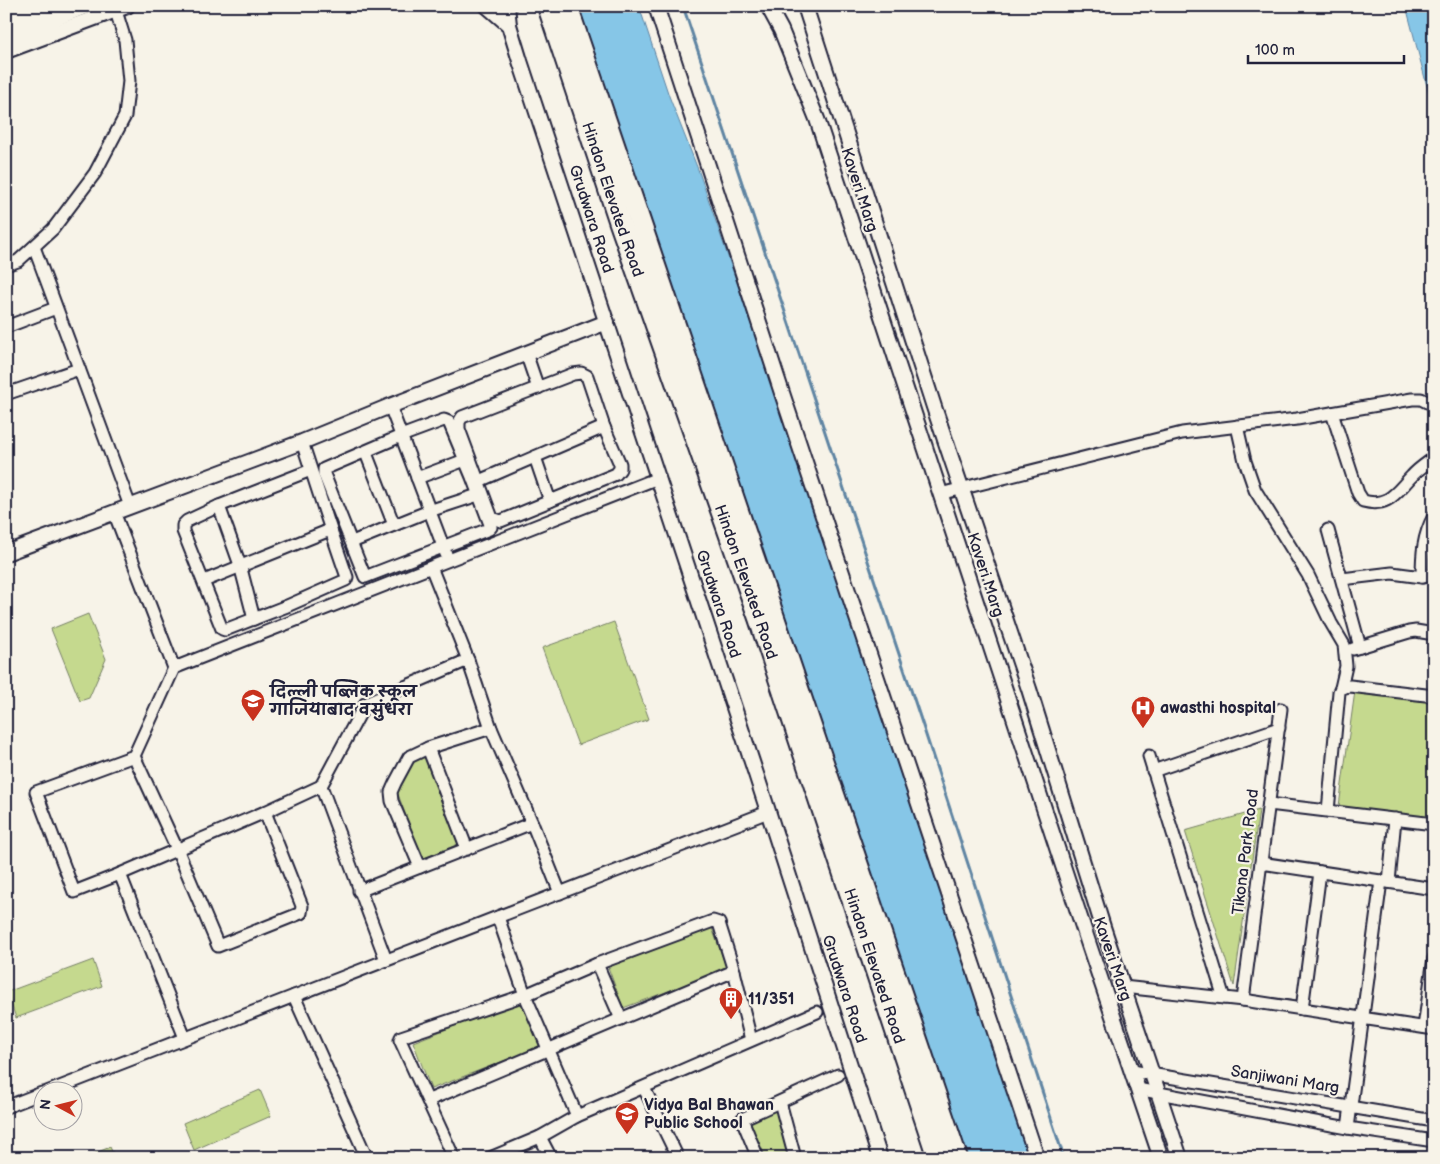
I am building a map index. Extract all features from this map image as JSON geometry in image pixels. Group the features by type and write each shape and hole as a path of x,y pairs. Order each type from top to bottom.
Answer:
{"highway":[{"path":"6,21 47,6"},
{"name":"Hindon Elevated Road","path":"548,6 624,232 759,618 938,1158"},
{"name":"Hindon Elevated Road","path":"567,6 956,1158"}],"main road":[{"path":"6,13 24,6"},
{"path":"6,38 85,6"}],"street":[{"path":"487,6 509,25"},
{"name":"Grudwara Road","path":"507,6 509,25 520,61 880,1158"},
{"path":"656,6 782,393 1037,1158"},
{"name":"Kaveri Marg","path":"768,6 781,30 817,119 1161,1158"},
{"name":"Kaveri Marg","path":"805,6 961,488 1029,689 1103,927 1180,1158"},
{"path":"6,51 122,9 129,81 125,116 95,173 53,229 18,261 6,266"},
{"path":"34,247 130,506"},
{"path":"6,327 56,308"},
{"path":"6,553 302,442 607,322"},
{"path":"526,354 538,388"},
{"path":"6,394 79,370"},
{"path":"573,374 587,376 604,427 620,464 620,469 616,474 500,521 496,520 492,518 478,481 459,429 459,422 462,417 538,388 573,374"},
{"path":"940,494 1182,433 1297,419 1412,399 1420,399 1427,402"},
{"path":"390,406 448,560"},
{"path":"1332,413 1359,498 1362,501 1373,503 1389,500 1413,474 1434,458"},
{"path":"446,420 449,422 465,460 490,524 489,529 365,577 324,474 324,469 366,452 401,436 446,420"},
{"path":"1237,426 1245,461 1255,490 1308,575 1346,651 1346,666 1339,692 1328,811"},
{"path":"478,481 604,427"},
{"path":"302,442 347,577 346,580 288,606 225,630 222,629 183,531 183,525 187,521 219,506 311,470"},
{"path":"366,452 394,525"},
{"path":"535,457 550,501"},
{"path":"417,478 465,460"},
{"path":"468,660 365,704 321,786 265,812 74,892 36,792 134,756 174,668 658,478"},
{"path":"352,542 429,511 478,494"},
{"path":"219,506 240,565 254,618"},
{"path":"114,512 174,668"},
{"path":"1342,579 1392,573 1428,576 1422,547 1427,529 1434,516"},
{"path":"204,581 330,530"},
{"path":"1328,530 1360,647"},
{"path":"431,567 468,660 491,728 560,893"},
{"path":"1346,651 1409,632 1416,631 1434,634"},
{"path":"1341,688 1350,686 1434,696"},
{"path":"1008,698 1029,689"},
{"name":"Tikona Park Road","path":"1243,1000 1281,709"},
{"path":"420,867 392,801 391,792 410,757 428,748 491,728"},
{"path":"1153,771 1279,728"},
{"path":"428,748 467,849"},
{"path":"134,756 177,849 218,946 301,913 302,906 265,812"},
{"path":"1149,756 1224,998"},
{"path":"321,786 386,960"},
{"path":"1269,804 1434,824"},
{"path":"73,1082 768,812"},
{"path":"1348,1128 1362,1018 1395,819"},
{"path":"360,891 532,823"},
{"path":"1261,863 1434,889"},
{"path":"1302,1008 1320,872"},
{"path":"120,874 185,1038"},
{"path":"498,917 525,995 577,1116"},
{"path":"454,1158 400,1038 525,995 597,964 715,921 719,923 734,971 751,1040"},
{"path":"1123,987 1243,1000 1429,1028 1434,958"},
{"path":"597,964 621,1019"},
{"path":"429,1100 734,971"},
{"path":"294,996 367,1158"},
{"path":"490,1158 540,1136 577,1116 818,1012"},
{"name":"Sanjiwani Marg","path":"1132,1072 1434,1122"},
{"path":"758,1158 742,1120 838,1076"},
{"path":"644,1088 678,1158"},
{"name":"Sanjiwani Marg","path":"1137,1089 1348,1128 1434,1140"},
{"path":"6,1108 32,1097"},
{"path":"780,1102 795,1158"},
{"path":"540,1136 550,1158"}],"green space":[{"path":"88,614 106,659 89,698 80,701 51,629"},
{"path":"614,622 649,719 578,745 542,648"},
{"path":"1355,691 1434,702 1434,819 1339,806"},
{"path":"425,753 461,843 422,859 396,789 418,756"},
{"path":"1259,810 1234,986 1185,831"},
{"path":"712,928 727,969 623,1008 608,967"},
{"path":"93,960 102,986 16,1018 7,992"},
{"path":"522,1000 540,1047 431,1089 413,1042"},
{"path":"260,1090 271,1116 194,1150 183,1123"},
{"path":"776,1109 791,1158 762,1158 747,1122"},
{"path":"110,1147 115,1158 84,1158"}],"water":[{"path":"571,6 639,6 669,96 699,172 844,595 1029,1158 959,1158"},
{"path":"1406,6 1434,6 1434,113"}],"waterway":[{"path":"683,6 921,720 1064,1158"}],"place":[{"name":"दिल्ली पब्लिक स्कूल गाजियाबाद वसुंधरा","path":"253,722"},
{"name":"awasthi hospital","path":"1143,729"},
{"name":"11/351","path":"731,1020"},
{"name":"Vidya Bal Bhawan Public School","path":"627,1135"}]}
